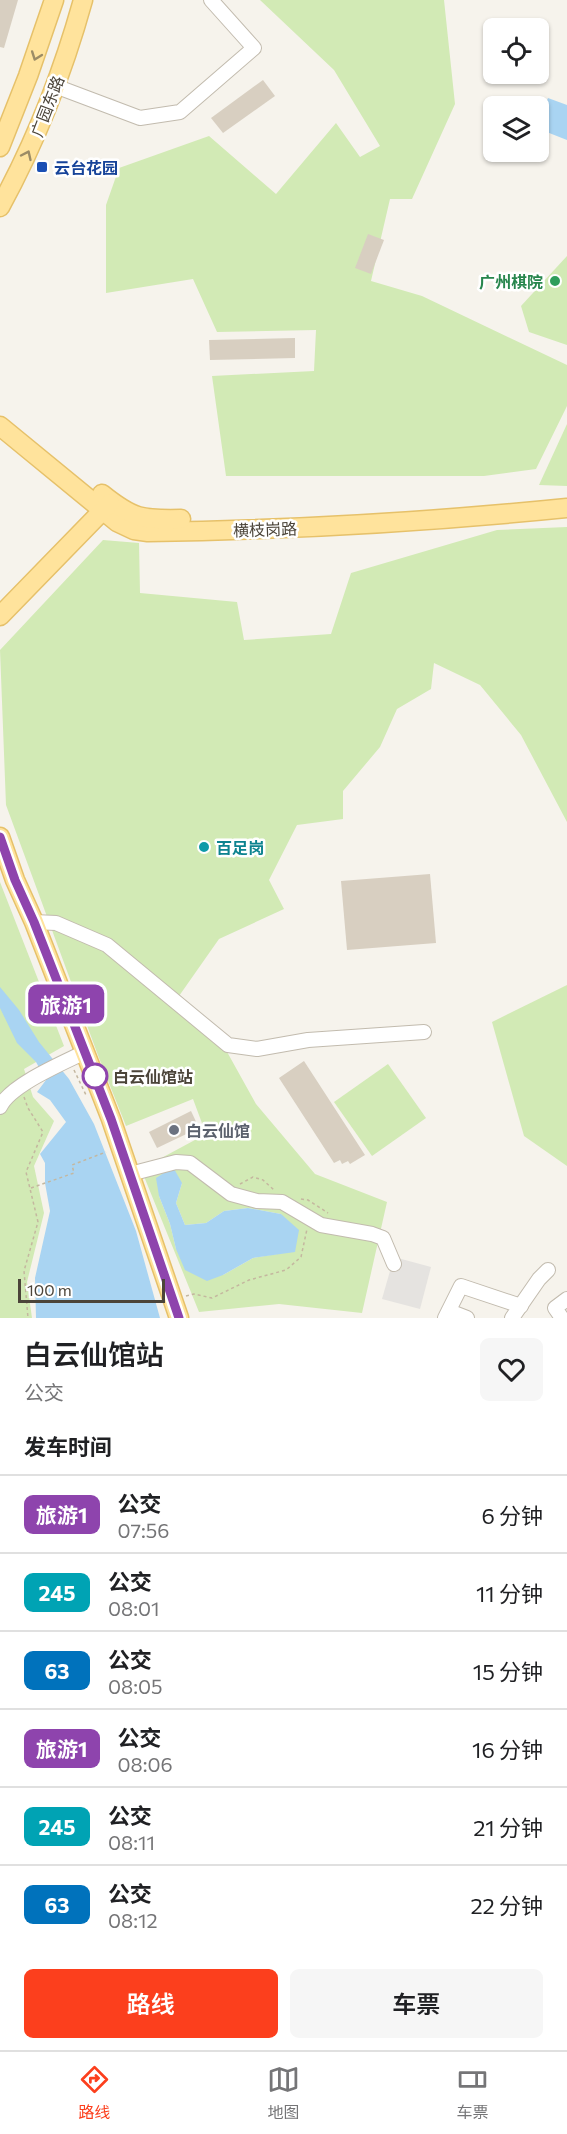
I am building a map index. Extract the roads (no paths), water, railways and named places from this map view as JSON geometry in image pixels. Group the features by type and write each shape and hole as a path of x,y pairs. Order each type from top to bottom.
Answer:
{"main road":[{"name":"广园东路","path":"0,147 28,76 54,0"},
{"name":"广园东路","path":"0,207 33,141 55,86 83,0"},
{"name":"横枝岗路","path":"0,412 107,506 126,527 148,532 275,529 481,516 567,508"},
{"name":"横枝岗路","path":"0,426 107,506 144,519 312,516 414,510 567,496"},
{"path":"0,616 107,506"},
{"path":"0,837 15,880 85,1052 130,1174 178,1318"}],"street":[{"path":"55,86 140,118 180,112 254,48 211,0"},
{"path":"34,922 56,923 107,945 228,1045 257,1049 308,1040 424,1032"},
{"path":"0,1107 3,1099 20,1085 85,1052"},
{"path":"130,1174 176,1162 190,1163 231,1194 257,1201 282,1202 321,1225 383,1238 394,1264"},
{"path":"512,1318 548,1270"},
{"path":"467,1318 447,1315 461,1286 521,1305"},
{"path":"562,1318 555,1308 567,1299"}],"water":[{"path":"549,98 567,105 567,140 549,133"},
{"path":"0,987 19,1010 39,1042 69,1079 94,1124 136,1231 160,1318 36,1318 35,1278 50,1211 45,1183 45,1163 40,1154 66,1122 50,1100 37,1092 46,1080 36,1062 17,1043 0,1008"},
{"path":"173,1167 182,1183 176,1203 185,1225 206,1223 224,1211 248,1208 281,1214 299,1230 295,1252 253,1258 207,1281 185,1270 159,1196 156,1178"}],"place":[{"name":"云台花园","path":"42,167"},
{"name":"广州棋院","path":"555,281"},
{"name":"百足岗","path":"204,847"},
{"name":"白云仙馆站","path":"95,1076"},
{"name":"白云仙馆","path":"174,1130"}]}
